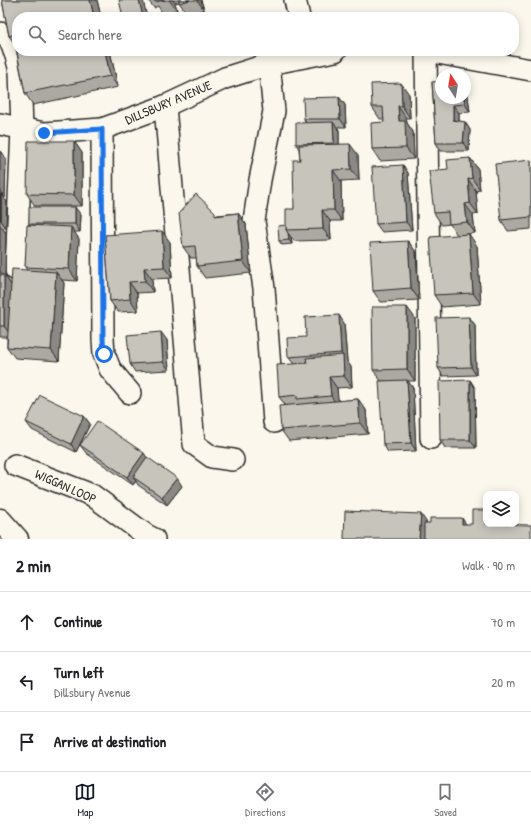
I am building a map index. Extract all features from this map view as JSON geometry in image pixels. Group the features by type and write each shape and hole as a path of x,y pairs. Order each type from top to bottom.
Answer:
{"main road":[{"path":"0,520 15,539"}],"street":[{"path":"295,0 298,12"},
{"path":"0,33 6,35 12,46"},
{"path":"16,56 20,71 22,129 16,270"},
{"name":"DILLSBURY AVENUE","path":"0,124 44,133 102,129 166,106 225,78 299,56"},
{"path":"427,56 431,438"},
{"path":"454,56 531,70"},
{"path":"269,64 274,111 260,180 254,221 264,288 274,422"},
{"path":"166,106 194,444 212,457 233,460"},
{"path":"102,129 104,354 110,369 130,393"},
{"name":"WIGGAN LOOP","path":"15,465 92,495 146,535 154,539"}],"building":[{"path":"2,0 90,0 93,12 12,12 12,35 9,36"},
{"path":"119,0 139,0 142,12 122,12"},
{"path":"154,0 165,0 155,2"},
{"path":"179,0 190,0 179,3"},
{"path":"18,56 106,56 110,76 25,93"},
{"path":"432,82 435,82 435,104 465,104 453,105 453,120 465,122 463,143 436,143"},
{"path":"401,83 402,106 398,106 399,121 405,121 406,148 372,149 371,123 384,122 383,107 372,107 371,84"},
{"path":"339,97 340,119 304,119 303,98"},
{"path":"333,122 334,143 296,144 296,123"},
{"path":"28,141 74,141 74,195 27,194"},
{"path":"350,144 351,169 333,170 334,210 322,210 323,229 286,230 286,209 294,209 293,160 300,160 299,145"},
{"path":"470,158 472,178 468,179 470,203 465,204 467,222 449,224 448,212 434,213 429,171 448,169 447,160"},
{"path":"531,160 531,217 501,220 495,164"},
{"path":"403,165 406,222 376,224 372,167"},
{"path":"1,194 1,220 0,220"},
{"path":"196,194 215,212 215,216 238,213 243,261 197,266 195,246 183,247 179,213"},
{"path":"29,207 75,207 75,224 29,224"},
{"path":"27,225 71,227 69,269 25,267"},
{"path":"286,225 289,240 279,241 278,226"},
{"path":"162,231 164,267 144,268 145,281 129,282 130,299 110,301 105,235"},
{"path":"469,234 473,293 434,295 430,237"},
{"path":"408,241 411,288 373,291 370,243"},
{"path":"12,269 56,272 51,350 7,347"},
{"path":"0,275 4,275 4,326 0,326"},
{"path":"372,307 407,307 407,369 373,370"},
{"path":"339,315 341,353 288,357 287,338 306,337 305,317"},
{"path":"469,317 471,367 438,368 436,318"},
{"path":"161,332 163,362 130,364 127,335"},
{"path":"343,355 344,376 329,377 331,396 297,399 297,395 279,397 277,365 307,363 306,358"},
{"path":"407,380 411,443 383,444 379,381"},
{"path":"470,380 470,440 440,440 439,381"},
{"path":"40,395 84,416 71,444 26,422"},
{"path":"358,399 360,423 281,430 279,406"},
{"path":"97,421 144,453 127,477 80,445"},
{"path":"147,457 177,478 162,497 133,477"},
{"path":"472,510 483,510 483,527 519,527 519,525 531,525 531,539 424,539 424,523 430,523 430,518 462,518 462,524 472,524"},
{"path":"345,511 421,514 419,539 344,539"}],"route":[{"path":"44,133 102,129 104,354"}]}
